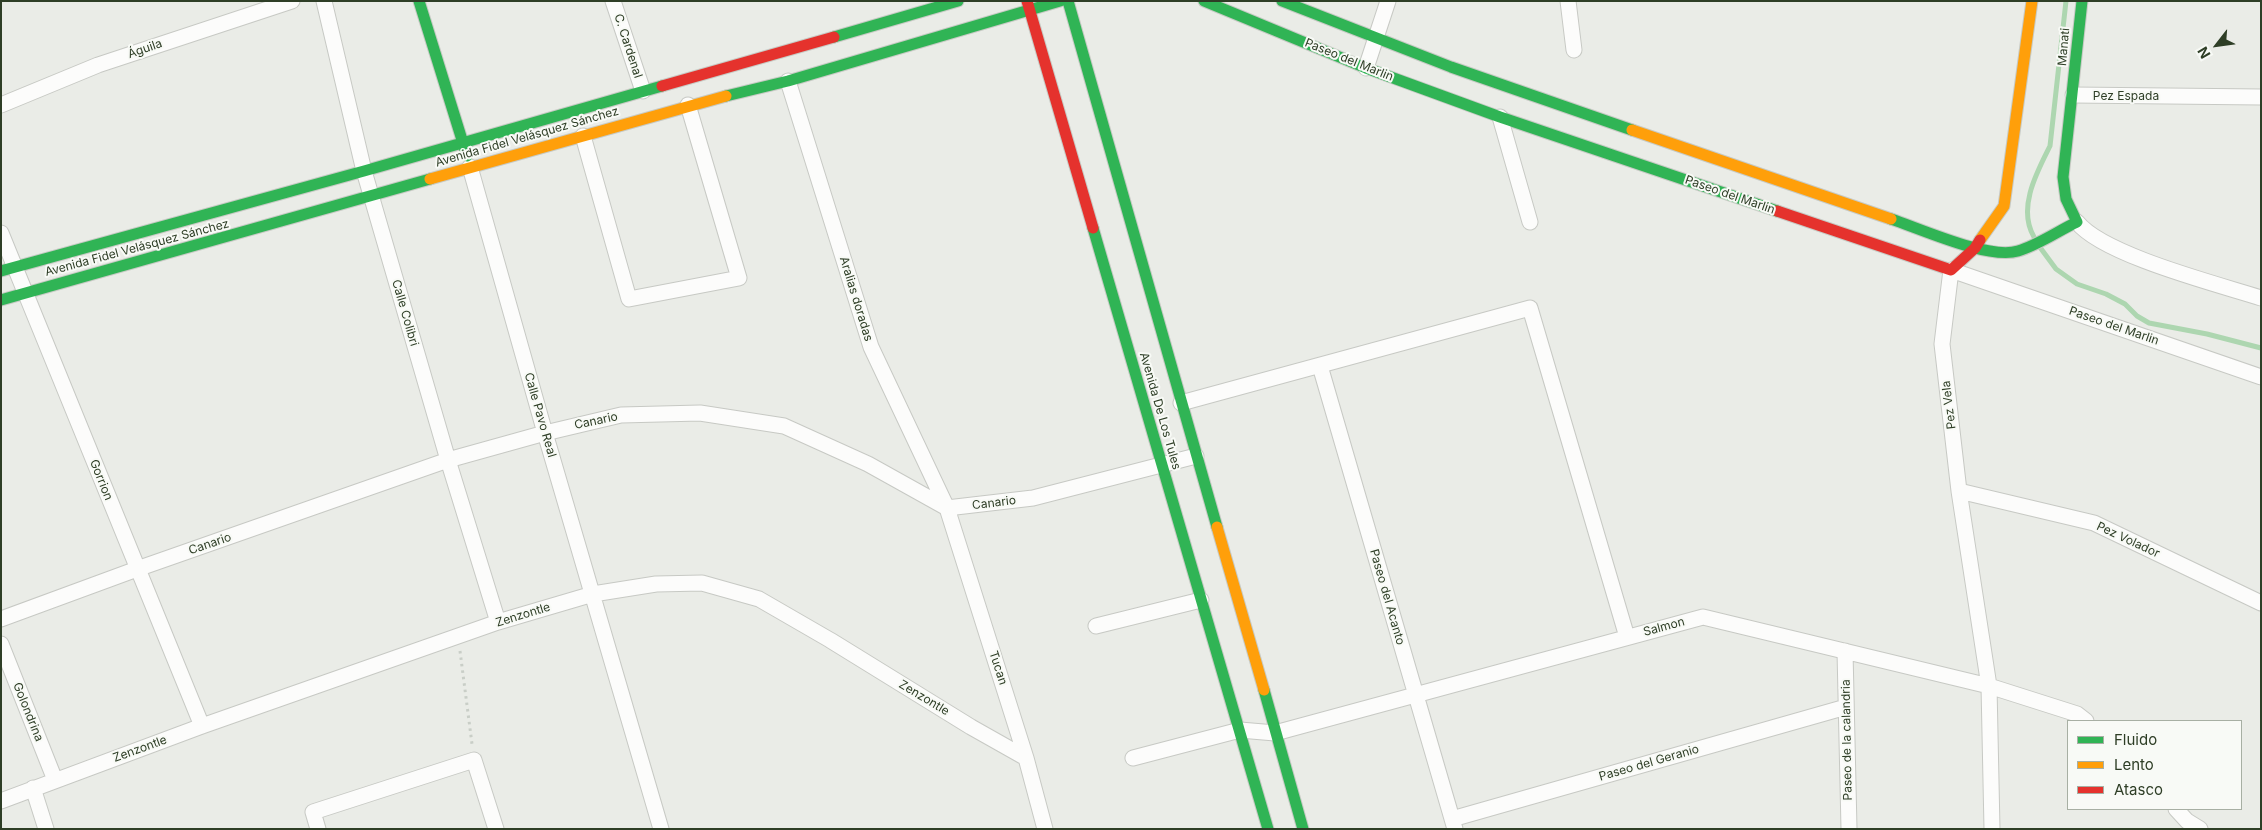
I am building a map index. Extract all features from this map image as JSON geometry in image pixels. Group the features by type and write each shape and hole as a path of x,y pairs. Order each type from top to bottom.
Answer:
{"street":[{"name":"Águila","path":"1,105 98,65 292,1"},
{"name":"Calle Colibri","path":"324,1 364,171 448,460 498,622"},
{"name":"Calle Pavo Real","path":"419,1 463,142 545,433 661,829"},
{"name":"C. Cardenal","path":"613,1 643,91"},
{"name":"Avenida Fidel Velásquez Sánchez","path":"8,269 364,171 958,1"},
{"name":"Avenida Fidel Velásquez Sánchez","path":"1,300 372,197 470,167 688,106 788,81 1028,5 1060,1"},
{"name":"Avenida De Los Tules","path":"1068,1 1303,829"},
{"name":"Paseo del Marlin","path":"1204,1 1366,68 1500,117 2261,377"},
{"path":"1282,1 1451,67 1975,248 2003,252 2017,251 2078,222"},
{"path":"1366,68 1388,1"},
{"path":"1568,1 1574,50"},
{"path":"1951,270 1975,248 2004,206 2032,1"},
{"name":"Manati","path":"2074,95 2082,1"},
{"name":"Avenida De Los Tules","path":"1028,5 1268,829"},
{"name":"Aralias doradas","path":"788,81 871,347 947,508"},
{"path":"2074,95 2063,177 2066,199 2083,229 2123,253 2261,298"},
{"name":"Pez Espada","path":"2074,95 2261,96"},
{"path":"583,136 629,299 739,278 688,106"},
{"path":"1500,117 1530,222"},
{"path":"1679,178 1688,148"},
{"name":"Gorrion","path":"1,233 8,269 25,293 202,726"},
{"name":"Pez Vela","path":"1951,270 1942,344 1959,491 1989,686 1992,829"},
{"path":"1181,403 1530,308 1627,637"},
{"name":"Paseo del Acanto","path":"1320,366 1453,824"},
{"name":"Canario","path":"1,619 137,569 448,460 545,433 620,415 700,413 784,426 868,464 947,508 1033,498 1196,456"},
{"name":"Pez Volador","path":"1959,491 2094,523 2261,602"},
{"name":"Tucan","path":"947,508 1026,758 1045,829"},
{"name":"Zenzontle","path":"1,801 202,726 498,622 593,594 656,584 702,583 759,599 830,640 971,727 1026,758"},
{"path":"1096,626 1201,600"},
{"name":"Salmon","path":"1133,758 1240,730 1275,733 1703,617 1989,686 2076,714 2085,720"},
{"name":"Golondrina","path":"1,644 55,780"},
{"name":"Paseo de la calandria","path":"1845,650 1849,829"},
{"name":"Paseo del Geranio","path":"1453,824 1846,707"},
{"path":"318,829 313,812 474,760 496,829"},
{"path":"33,788 46,829"},
{"path":"2177,810 2187,821 2200,829"}],"path":[{"path":"458,636 474,760"}],"waterway":[{"path":"2034,237 2029,226 2028,202 2035,179 2050,146 2066,1"},
{"path":"2039,246 2056,269 2077,284 2106,294 2125,304 2137,316 2149,323 2207,334 2261,348"}],"traffic: fast":[{"path":"419,1 467,156"},
{"path":"834,37 958,1"},
{"path":"726,96 788,81 1060,1"},
{"path":"1068,1 1217,527"},
{"path":"1204,1 1366,68 1500,117 1777,211"},
{"path":"1282,1 1451,67 1632,130"},
{"path":"1891,219 1955,242 2005,253 2018,251 2033,245 2077,222 2066,199 2063,177 2082,1"},
{"path":"1,271 364,171 662,86"},
{"path":"1,300 430,179"},
{"path":"1093,228 1268,829"},
{"path":"1264,690 1303,829"}],"traffic: slow":[{"path":"1980,240 2004,206 2032,1"},
{"path":"430,179 726,96"},
{"path":"1632,130 1891,219"},
{"path":"1217,527 1264,690"}],"traffic: jam":[{"path":"1027,1 1093,228"},
{"path":"662,86 834,37"},
{"path":"1777,211 1951,270 1975,248 1980,240"}]}
